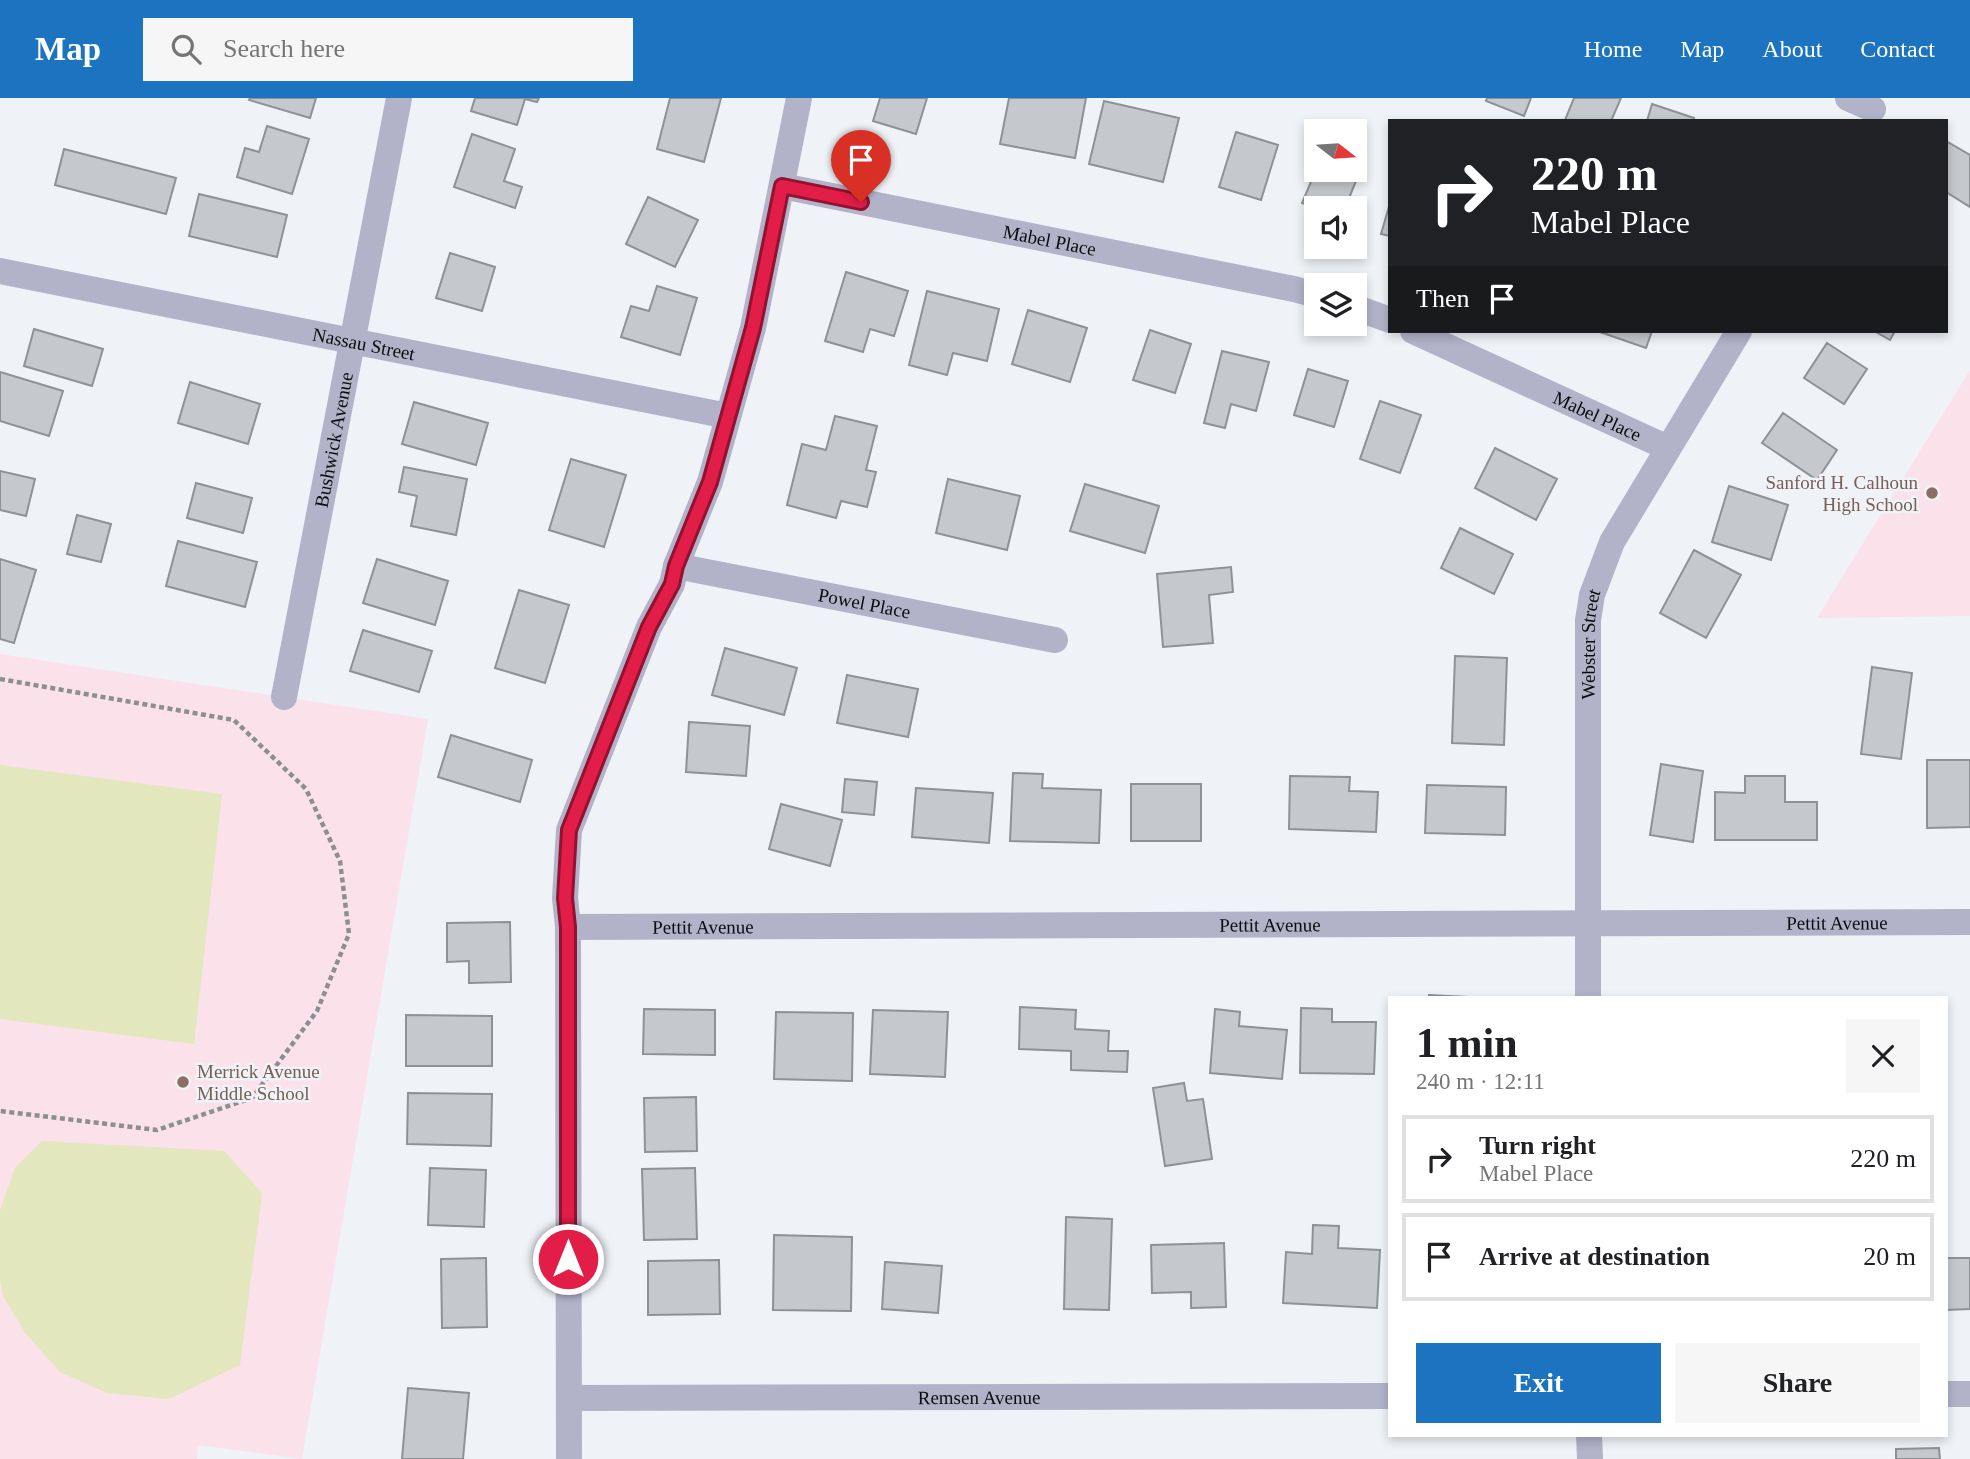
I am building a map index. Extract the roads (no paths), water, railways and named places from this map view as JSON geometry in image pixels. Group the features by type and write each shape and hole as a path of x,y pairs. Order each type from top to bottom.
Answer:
{"street":[{"name":"Bushwick Avenue","path":"284,697 399,98"},
{"path":"569,1459 568,927 565,898 569,830 649,627 672,584 676,566 710,482 753,328 799,98"},
{"path":"1848,98 1873,109"},
{"name":"Mabel Place","path":"782,186 1304,292"},
{"name":"Nassau Street","path":"0,271 728,416"},
{"path":"1367,312 1388,319"},
{"name":"Mabel Place","path":"1417,333 1668,449"},
{"name":"Webster Street","path":"1588,996 1588,620 1592,595 1612,542 1738,333"},
{"name":"Powel Place","path":"676,566 1055,640"},
{"name":"Pettit Avenue","path":"568,927 1970,922"},
{"path":"1948,1394 1970,1394"},
{"name":"Remsen Avenue","path":"569,1398 1388,1396"},
{"path":"1590,1437 1590,1459"}],"place":[{"name":"Sanford H. Calhoun High School","path":"1932,493"},
{"name":"Merrick Avenue Middle School","path":"183,1082"}]}
